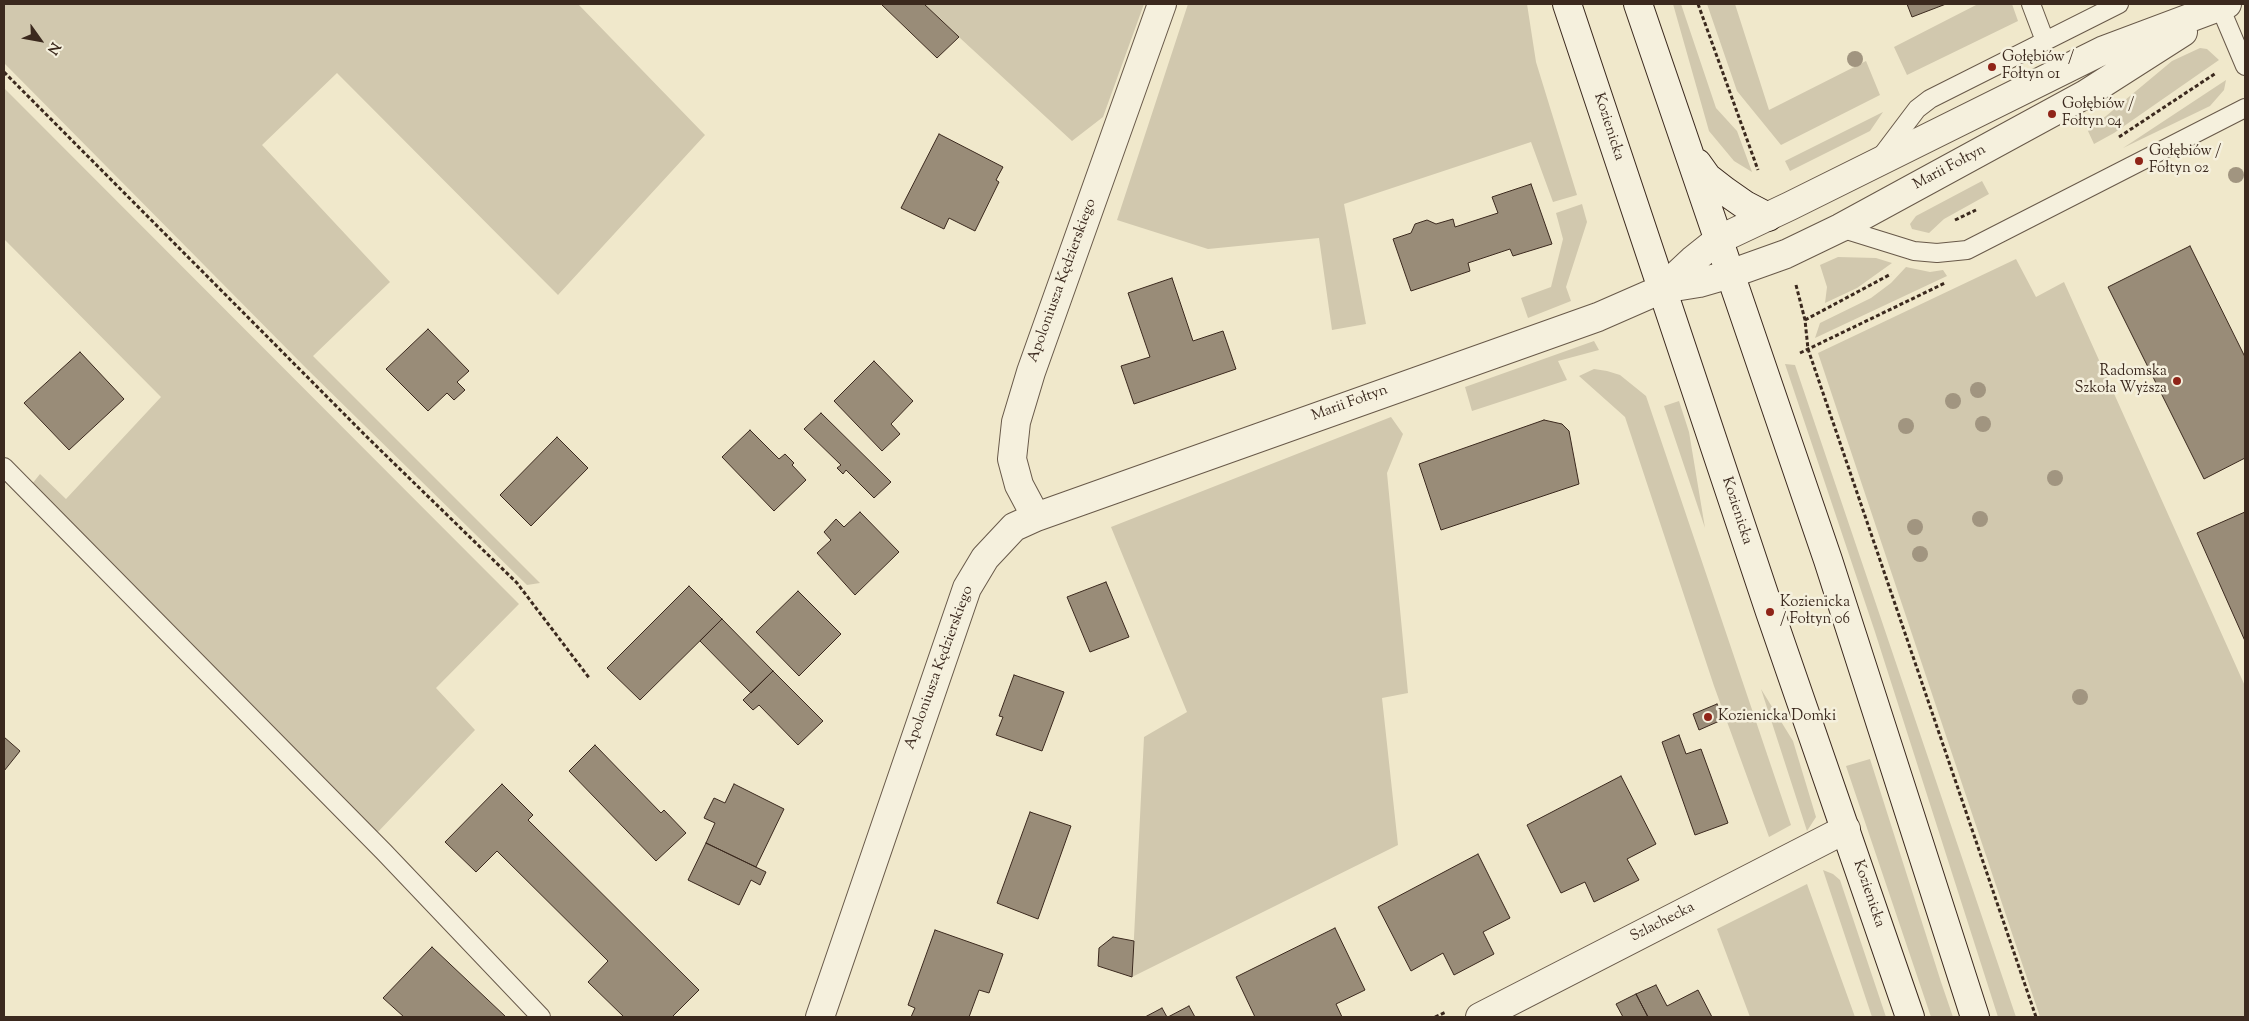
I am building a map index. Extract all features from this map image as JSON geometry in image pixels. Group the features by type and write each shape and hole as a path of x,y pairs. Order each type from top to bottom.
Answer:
{"street":[{"name":"Apoloniusza Kędzierskiego","path":"820,1017 967,588 985,558 1014,527 1036,517 1019,485 1012,459 1016,422 1031,372 1162,4"},
{"name":"Kozienicka","path":"1567,4 1770,612 1910,1017"},
{"path":"1638,4 1692,156 1718,240 1828,560 1975,1017"},
{"name":"Marii Fołtyn","path":"1662,289 1718,240 2104,50 2218,5"},
{"name":"Marii Fołtyn","path":"1036,517 1598,317 1662,289 1700,283 1786,254 1840,228 2126,71 2218,5"},
{"path":"1692,156 1707,177 1744,205 1770,216"},
{"name":"Szlachecka","path":"1480,1017 1846,830"}],"lane":[{"path":"2031,4 2045,41"},
{"path":"1876,163 1917,108 1930,99 2119,4"},
{"path":"2218,5 2245,66"},
{"path":"1840,228 1914,250 1937,253 1967,250 2245,108"},
{"path":"4,466 370,838 541,1017"}],"path":[{"path":"1698,4 1770,216"},
{"path":"4,72 368,438 517,583 590,679"},
{"path":"1786,254 1801,299 1808,349 2036,1017"}],"shaded area":[{"path":"4,4 578,4 705,135 558,295 337,73 262,145 390,282 313,356 540,583 527,585 307,369 4,63"},
{"path":"923,4 1144,4 1103,117 1072,141"},
{"path":"1188,4 1527,4 1536,62 1577,195 1553,202 1531,142 1344,204 1366,324 1332,330 1319,238 1208,249 1117,220"},
{"path":"1673,4 1681,4 1716,108 1737,131 1752,172 1734,161 1709,131"},
{"path":"1707,4 1735,4 1769,110 1866,61 1880,95 1781,145 1737,91"},
{"path":"1978,4 2012,4 2018,21 1907,75 1894,47"},
{"path":"2200,48 2207,49 2219,60 2114,133 2094,144 2088,131 2172,61"},
{"path":"2226,80 2224,90 2210,106 2123,148"},
{"path":"4,88 519,604 436,688 475,730 376,834 32,484 40,474 66,499 161,397 4,239"},
{"path":"1883,112 1870,131 1790,171 1785,161"},
{"path":"1982,181 1989,194 1944,219 1929,233 1912,229 1910,224 1916,216"},
{"path":"1582,204 1587,222 1566,287 1571,301 1528,318 1521,298 1551,287 1563,239 1556,213"},
{"path":"1838,257 1876,258 1892,263 1857,288 1825,303 1827,287 1820,265"},
{"path":"2016,259 2036,297 2064,282 2245,686 2245,1017 2040,1017 1818,353"},
{"path":"1906,267 1930,272 1943,270 1947,276 1815,338 1820,323 1871,298 1891,283"},
{"path":"1594,341 1599,350 1558,361 1567,380 1472,411 1465,387"},
{"path":"1785,364 1795,365 2016,1017 1998,1017 1875,632"},
{"path":"1594,369 1620,375 1646,396 1791,825 1769,837 1714,686 1625,417 1579,376"},
{"path":"1679,401 1689,432 1705,528 1664,406"},
{"path":"1391,417 1403,434 1387,473 1408,693 1382,698 1398,845 1132,977 1144,737 1187,712 1111,527"},
{"path":"1761,689 1793,741 1816,817 1807,831"},
{"path":"1870,759 1953,1017 1931,1017 1846,766"},
{"path":"1823,870 1833,874 1840,880 1886,1017 1872,1017"},
{"path":"1807,884 1855,1017 1750,1017 1717,929"}],"building":[{"path":"881,4 924,4 959,37 937,58"},
{"path":"1907,4 1946,4 1912,17"},
{"path":"939,134 1003,167 996,180 999,182 975,231 949,218 944,229 901,208"},
{"path":"1531,184 1552,244 1513,256 1510,249 1468,263 1470,271 1411,291 1393,239 1411,233 1415,224 1427,220 1436,224 1453,219 1455,227 1498,213 1492,197"},
{"path":"2190,246 2245,357 2245,458 2204,479 2108,287"},
{"path":"1172,278 1193,341 1223,331 1236,369 1134,404 1121,366 1150,357 1128,293"},
{"path":"428,329 469,371 457,382 465,390 454,400 447,393 428,411 386,369"},
{"path":"80,352 124,399 69,450 24,403"},
{"path":"874,361 913,401 891,424 900,434 882,451 834,401"},
{"path":"821,413 891,482 874,498 846,470 843,474 837,468 841,465 804,429"},
{"path":"1544,420 1562,424 1569,431 1579,484 1441,530 1419,464"},
{"path":"750,430 779,459 785,454 806,480 774,511 722,457"},
{"path":"557,437 588,468 531,526 500,495"},
{"path":"860,512 899,552 855,595 817,553 831,540 824,532 836,519 844,527"},
{"path":"2245,512 2245,641 2197,533"},
{"path":"1106,582 1129,637 1090,652 1067,597"},
{"path":"689,586 722,619 640,700 607,668"},
{"path":"798,591 841,634 799,676 756,632"},
{"path":"722,619 773,671 751,693 700,641"},
{"path":"773,671 823,721 798,745 759,705 753,710 743,700"},
{"path":"1014,675 1064,692 1042,751 996,735 1003,717 999,716"},
{"name":"Kozienicka Domki","path":"1717,704 1724,719 1699,730 1693,714"},
{"path":"1679,735 1686,754 1701,749 1728,823 1695,835 1662,742"},
{"path":"4,737 20,751 4,771"},
{"path":"595,745 661,813 664,810 686,833 656,861 569,771"},
{"path":"1621,776 1656,844 1627,859 1639,880 1594,902 1585,882 1561,893 1527,825"},
{"path":"502,784 533,815 528,820 699,990 672,1017 624,1017 588,982 608,961 497,851 476,872 445,842"},
{"path":"734,784 784,809 756,867 706,843 715,823 704,818 714,798 725,803"},
{"path":"1030,812 1071,826 1038,919 997,903"},
{"path":"706,843 766,872 760,885 751,880 739,905 688,880"},
{"path":"1478,854 1510,918 1483,932 1494,954 1454,975 1443,953 1411,971 1378,907"},
{"path":"1335,928 1365,990 1336,1004 1342,1017 1255,1017 1236,977"},
{"path":"935,930 1003,954 989,993 979,990 969,1017 911,1017 915,1008 908,1005"},
{"path":"1113,937 1134,941 1132,977 1098,966 1099,948"},
{"path":"432,947 506,1017 404,1017 383,998"},
{"path":"1656,985 1667,1006 1698,990 1712,1017 1648,1017 1636,994"},
{"path":"1636,994 1648,1017 1623,1017 1616,1004"},
{"path":"1189,1006 1195,1017 1168,1017"},
{"path":"1162,1008 1167,1017 1145,1017"}],"place":[{"name":"Gołębiów / Fołtyn 01","path":"1992,67"},
{"name":"Gołębiów / Fołtyn 04","path":"2052,114"},
{"name":"Gołębiów / Fołtyn 02","path":"2139,161"},
{"name":"Radomska Szkoła Wyższa","path":"2177,381"},
{"name":"Kozienicka / Fołtyn 06","path":"1770,612"},
{"name":"Kozienicka Domki","path":"1708,717"}]}
